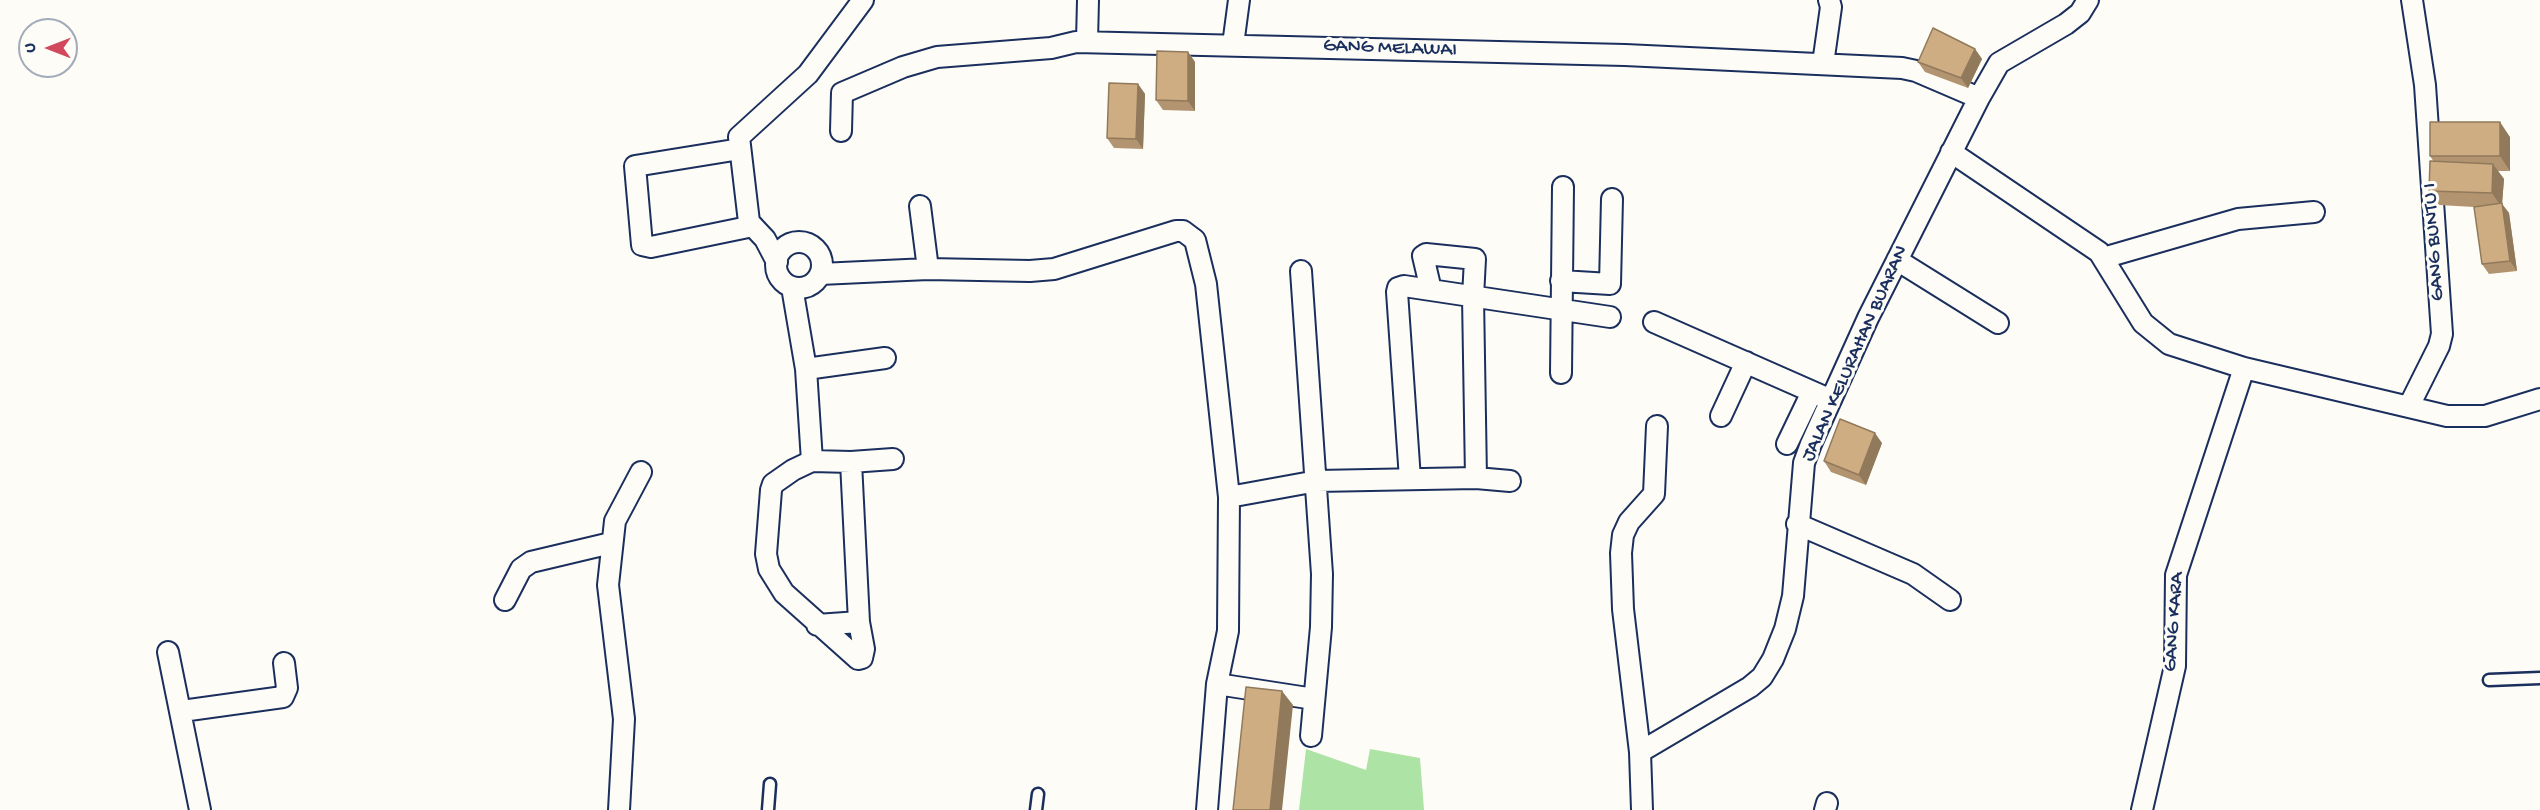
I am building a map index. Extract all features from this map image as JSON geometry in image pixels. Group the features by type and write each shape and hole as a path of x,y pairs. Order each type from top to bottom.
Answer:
{"street":[{"path":"777,262 779,255 791,244 806,243 819,253 822,261 820,274 808,287 792,287 780,277 777,262 765,239 749,222 739,137 808,74 863,0"},
{"path":"1087,41 1088,0"},
{"path":"1233,45 1239,0"},
{"path":"1823,64 1831,7 1829,0"},
{"name":"JALAN KELURAHAN BUARAN","path":"1640,752 1762,677 1773,659 1785,628 1793,596 1797,524 1804,464 1831,400 1897,260 1999,63 2066,24 2080,13 2088,0"},
{"name":"GANG BUNTU I","path":"2409,406 2439,346 2442,334 2425,85 2412,0"},
{"name":"GANG MELAWAI","path":"841,131 842,93 903,67 936,57 1028,51 1087,41 1625,55 1823,64 1916,71 1979,98"},
{"path":"740,148 635,166 642,245 651,247 753,226"},
{"path":"1951,152 2042,212 2103,258 2143,323 2152,333 2169,344 2244,368 2447,416 2472,418 2503,413 2540,399"},
{"path":"1561,373 1563,187"},
{"path":"1561,281 1610,284 1612,199"},
{"path":"920,206 928,269"},
{"path":"2103,258 2238,219 2314,212"},
{"path":"820,274 928,269 1030,271 1054,269 1176,231 1189,234 1195,240 1206,284 1229,497 1228,631 1217,684 1207,810"},
{"path":"1431,290 1423,256 1426,254 1474,258 1476,478"},
{"path":"1897,260 1998,323"},
{"path":"1301,271 1317,481 1322,595 1311,736"},
{"path":"1410,479 1396,292 1404,286 1610,317"},
{"path":"792,287 806,369 812,461"},
{"path":"1654,322 1831,400"},
{"path":"806,369 885,358"},
{"path":"1721,416 1746,362"},
{"name":"GANG KARA","path":"2142,810 2143,797 2175,666 2176,575 2244,368"},
{"path":"1786,444 1812,392"},
{"path":"1642,810 1640,752 1623,609 1621,553 1623,534 1629,522 1654,494 1657,426"},
{"path":"851,462 859,622 864,649 862,658 858,659 817,625 775,581 766,554 770,497 774,484 793,470 812,461 851,462 893,459"},
{"path":"619,810 624,719 620,674 608,596 611,543 615,521 641,472"},
{"path":"1229,497 1317,481 1476,478 1510,481"},
{"path":"1797,524 1913,574 1950,600"},
{"path":"505,600 521,569 531,562 611,543"},
{"path":"817,625 859,622"},
{"path":"168,652 182,711 200,810"},
{"path":"182,711 283,697 287,688 284,663"},
{"path":"1217,684 1314,699"}],"lane":[{"path":"2489,680 2540,678"},
{"path":"768,810 770,784"},
{"path":"1036,810 1038,794"}],"green space":[{"path":"1306,749 1366,770 1370,749 1420,758 1424,810 1299,810"}],"building":[{"path":"1933,28 1975,49 1961,78 1918,62"},
{"path":"1157,51 1188,52 1188,101 1156,100"},
{"path":"1109,83 1138,84 1136,139 1107,138"},
{"path":"2430,122 2500,122 2500,156 2430,156"},
{"path":"2430,161 2493,164 2492,193 2429,191"},
{"path":"2502,203 2510,261 2482,264 2474,207"},
{"path":"1840,419 1875,433 1859,475 1824,461"},
{"path":"1246,687 1282,691 1270,810 1233,810"}]}
